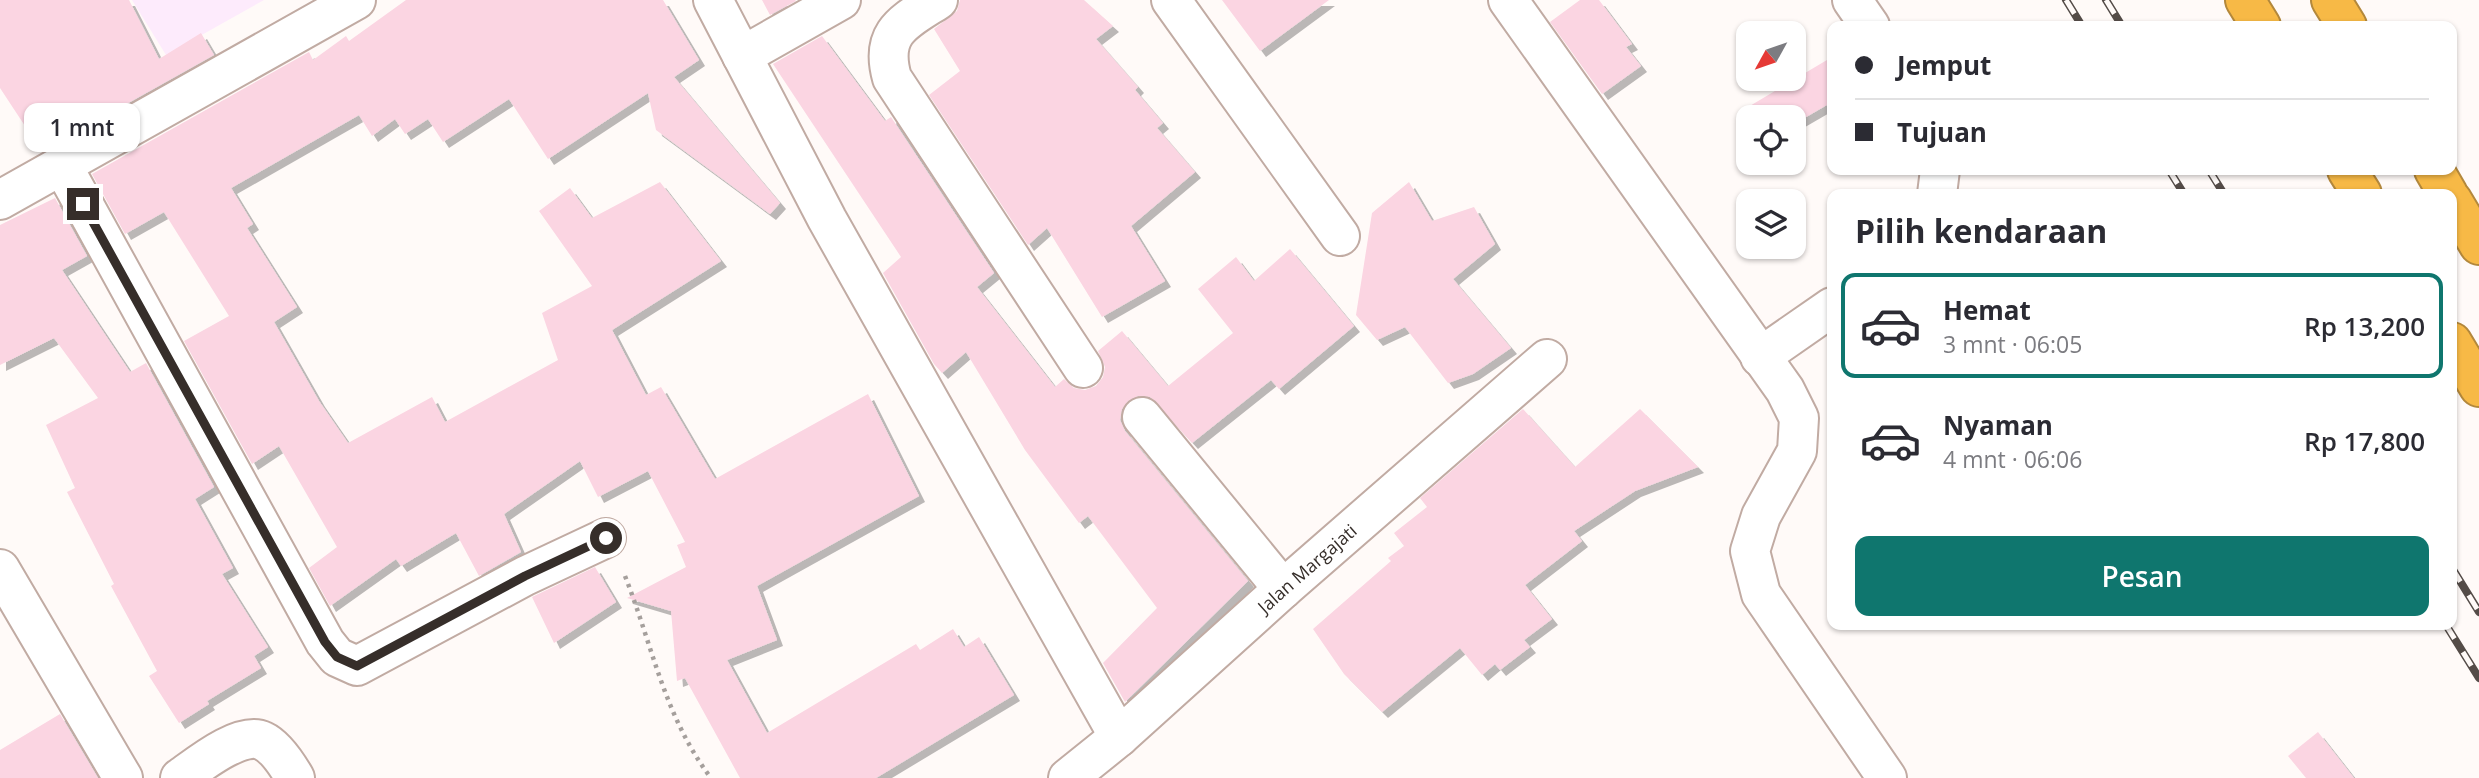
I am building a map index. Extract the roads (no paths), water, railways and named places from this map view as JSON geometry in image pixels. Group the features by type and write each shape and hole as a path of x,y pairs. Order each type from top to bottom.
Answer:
{"highway":[{"path":"2245,0 2258,21"},
{"path":"2331,0 2344,21"},
{"path":"2457,208 2479,245"},
{"path":"2457,350 2479,387"}],"street":[{"path":"4,189 62,165 356,0"},
{"path":"713,0 827,219 1119,737"},
{"path":"742,56 841,0"},
{"path":"938,0 904,22 891,37 886,57 892,78 1083,368"},
{"path":"1171,0 1340,236"},
{"path":"1508,0 1785,390 1799,418 1797,451 1761,516 1750,551 1761,594 1887,778"},
{"path":"1852,0 1867,21"},
{"path":"62,165 325,642 337,657 357,666 525,576 606,538"},
{"path":"1760,357 1827,310"},
{"name":"Jalan Margajati","path":"1068,778 1119,737 1283,589 1547,359"},
{"path":"1142,417 1283,589"},
{"path":"0,569 123,778"},
{"path":"180,778 226,747 249,739 263,741 286,763 295,778"}],"railway":[{"path":"2066,0 2079,21"},
{"path":"2106,0 2119,21"},
{"path":"2172,175 2181,189"},
{"path":"2212,175 2221,189"},
{"path":"2457,576 2479,612"},
{"path":"2449,630 2479,678"}]}
